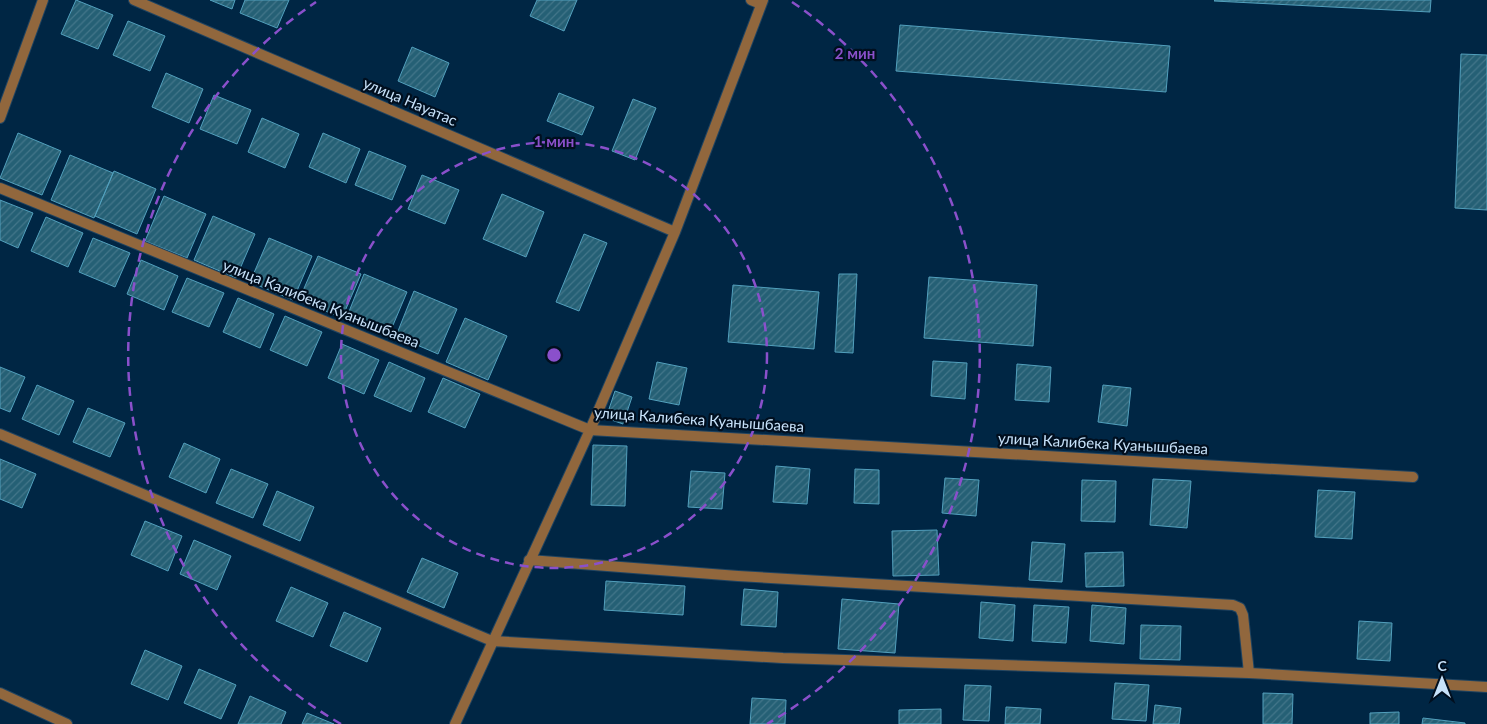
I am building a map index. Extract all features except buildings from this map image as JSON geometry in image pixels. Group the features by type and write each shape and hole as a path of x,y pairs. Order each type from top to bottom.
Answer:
{"street":[{"path":"0,118 43,0"},
{"name":"улица Науатас","path":"134,0 675,232"},
{"path":"455,724 590,430 675,232 759,1"},
{"name":"улица Калибека Куанышбаева","path":"0,188 590,430 1413,477"},
{"path":"0,434 492,641 783,658 1249,673 1487,687"},
{"path":"529,560 738,576 1233,604 1240,608 1243,615 1249,673"},
{"path":"0,693 68,724"}]}
